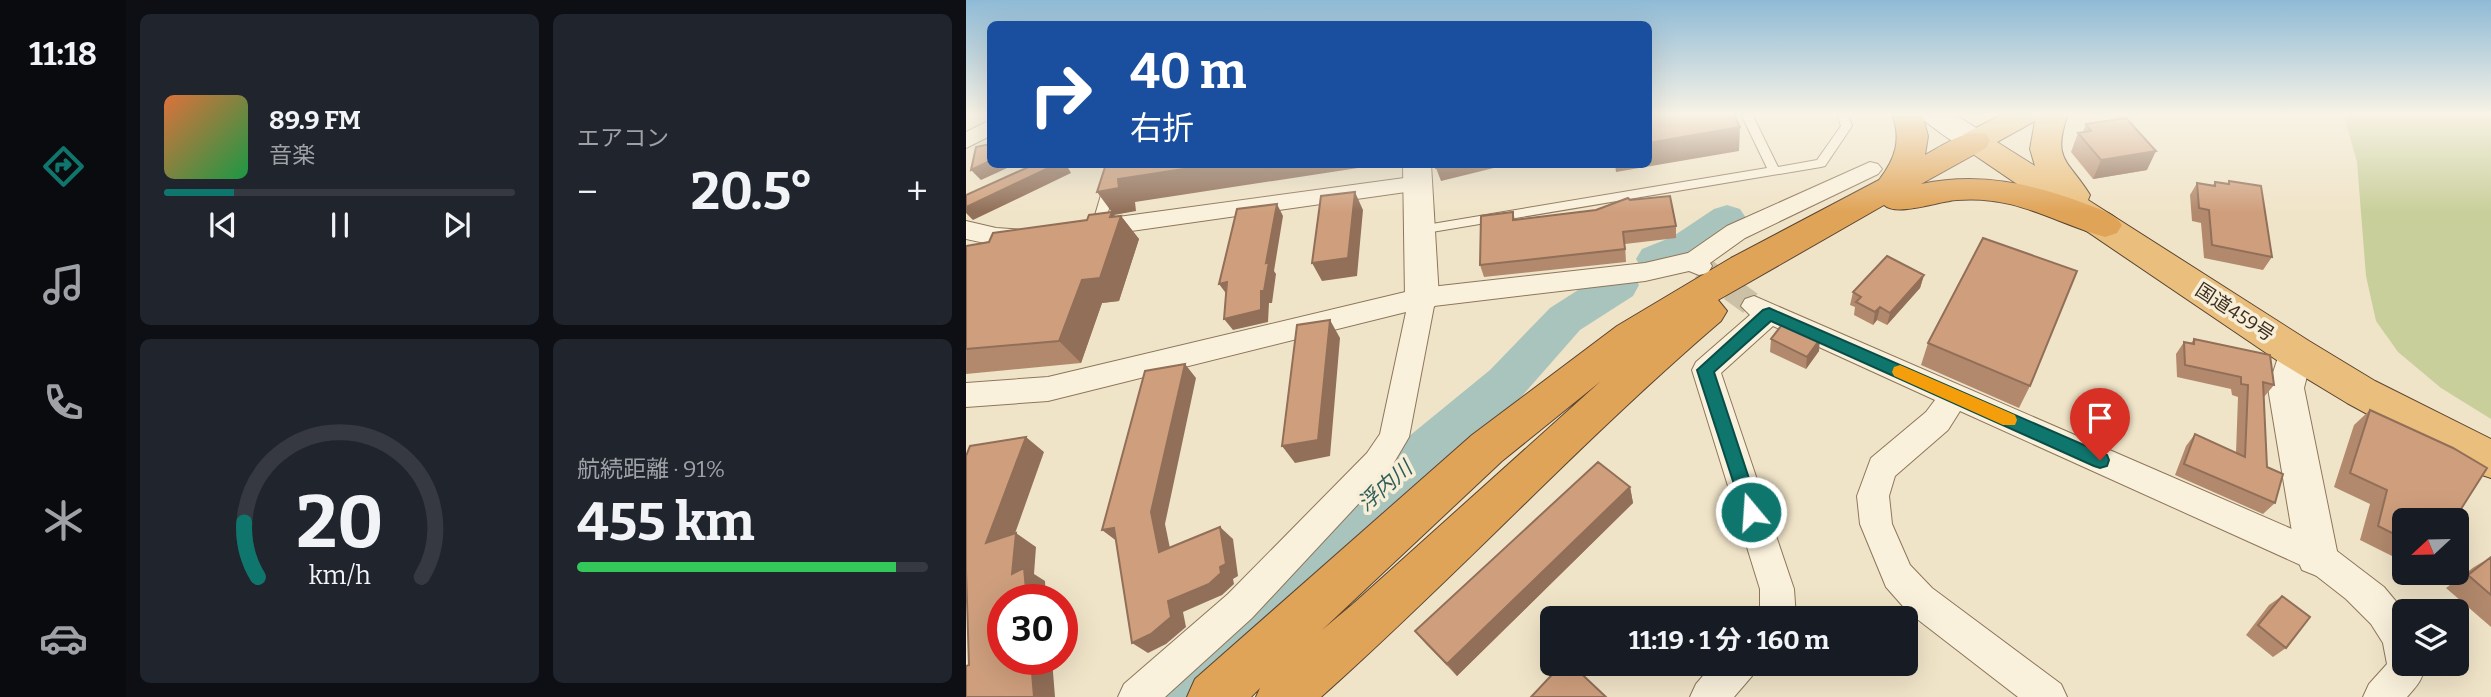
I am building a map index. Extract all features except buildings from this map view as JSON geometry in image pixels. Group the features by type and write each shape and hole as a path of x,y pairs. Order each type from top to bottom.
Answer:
{"highway":[{"path":"1292,692 1628,380 1709,310 1885,187 1906,166 1913,147"},
{"path":"1213,697 1488,448 1630,336 1885,187 1978,147"},
{"name":"国道459号","path":"1983,147 2295,352 2361,392 2491,460"},
{"path":"2044,147 2047,163 2064,185 2105,225"},
{"path":"1885,187 1985,187 2051,202 2105,225"}],"street":[{"path":"966,230 996,237 1097,229 1418,174 1422,298 1394,437 1378,463 1240,606 1137,697"},
{"path":"966,395 1048,389 1422,298 1645,272 1698,263 1736,232 1885,187"},
{"path":"1778,606 1777,589 1706,370 1761,310 2317,556 2357,585 2392,624"},
{"path":"2295,352 2286,388 2317,556"},
{"path":"1954,396 1937,421 1882,468 1873,496 1877,524 1898,576 1920,600 2048,697"},
{"path":"1709,697 1728,676"},
{"path":"2382,697 2401,676"}],"lane":[{"path":"1762,147 1774,171"},
{"path":"1420,230 1821,163 1833,147"},
{"path":"1097,229 1115,168"}],"green space":[{"path":"2353,147 2491,147 2491,419 2441,388 2398,352 2376,321 2366,276 2357,162"}],"waterway":[{"name":"浮内川","path":"1656,259 1686,247 1727,218"},
{"name":"浮内川","path":"1161,697 1288,586 1360,507 1506,383 1565,319 1618,285"}],"tunnel":[{"path":"1702,268 1754,306"}],"slow traffic":[{"path":"1900,372 2009,420"}],"route":[{"path":"1751,512 1706,370 1769,314 2100,460"}]}
